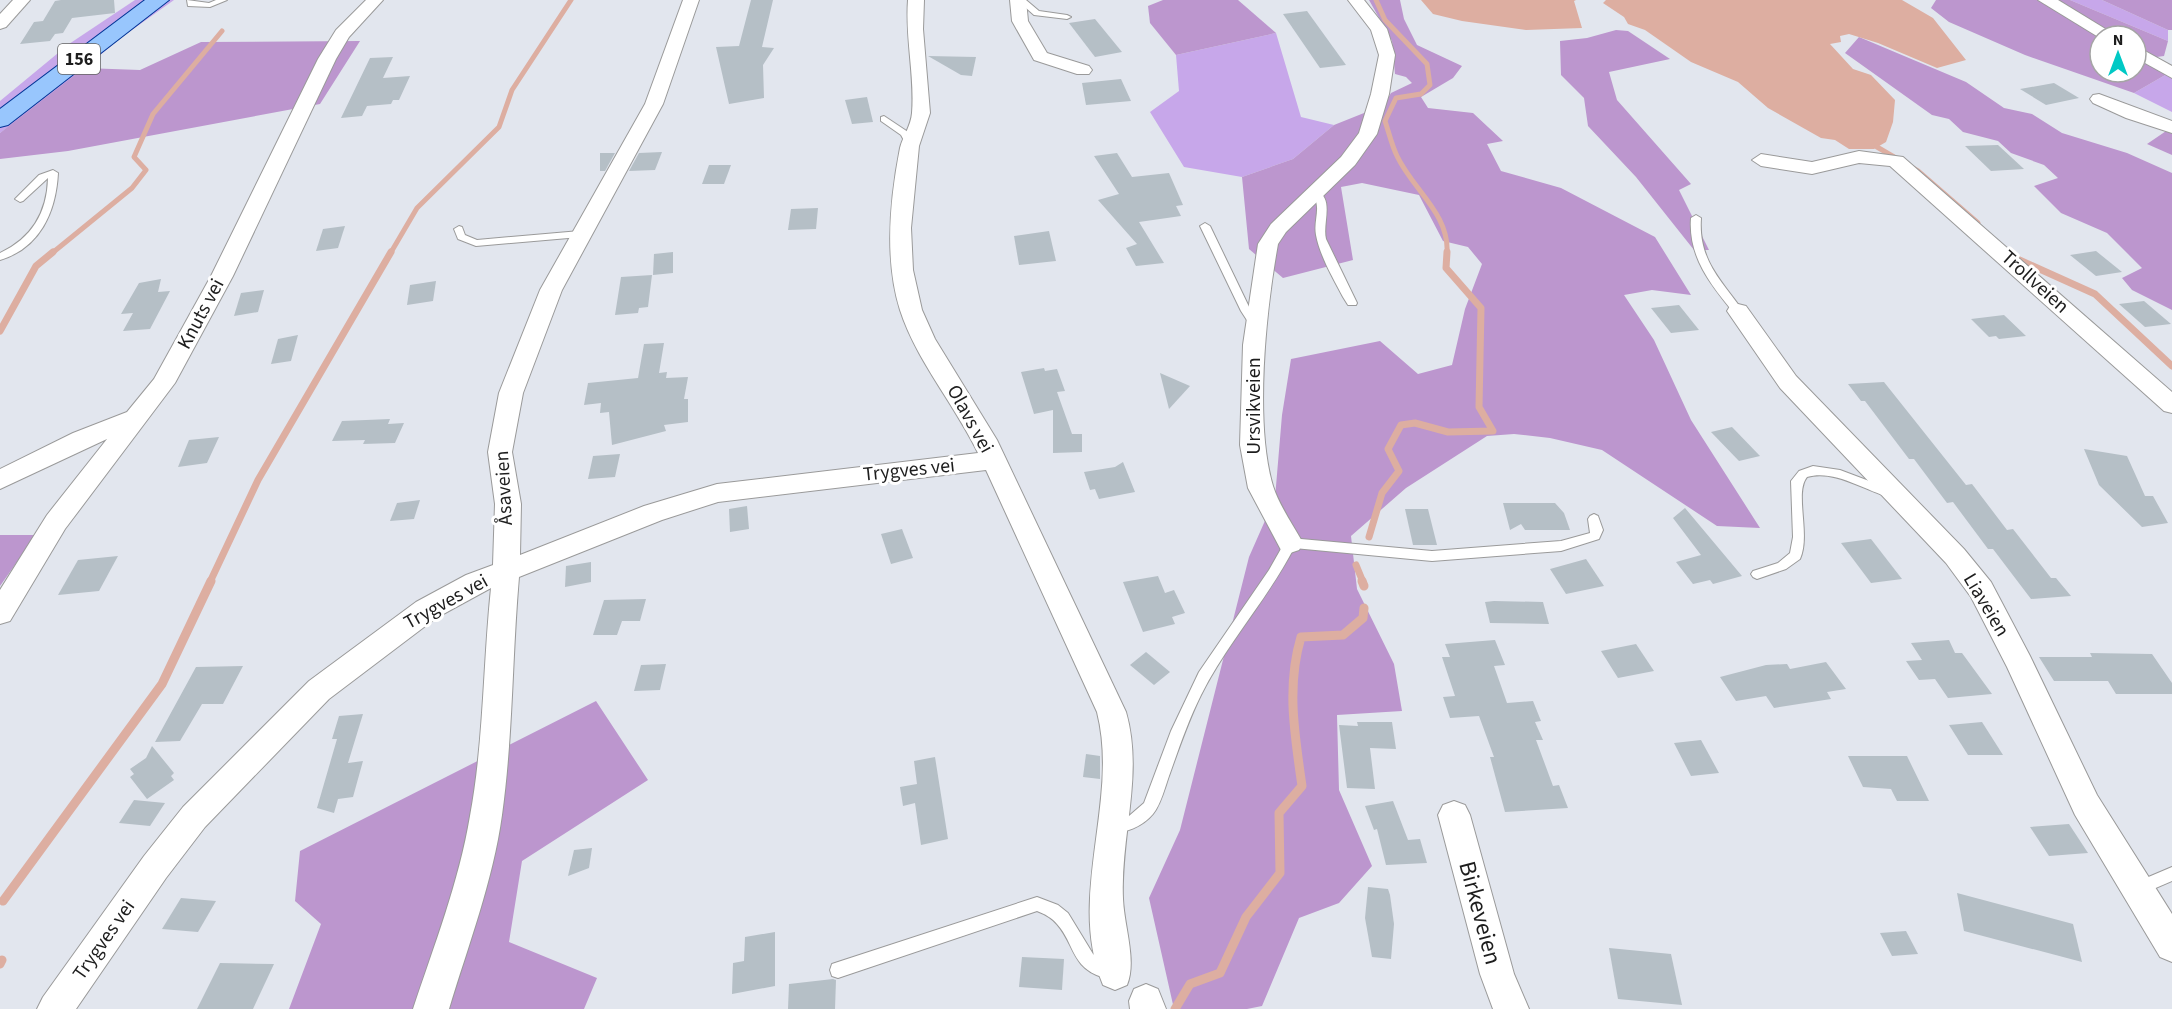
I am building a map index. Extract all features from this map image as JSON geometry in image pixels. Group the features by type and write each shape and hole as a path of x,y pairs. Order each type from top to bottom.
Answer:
{"main road":[{"name":"156","path":"0,120 109,35 159,0"}],"street":[{"path":"0,24 22,0"},
{"name":"Knuts vei","path":"0,613 56,522 133,419 163,383 195,328 327,59 342,34 375,0"},
{"name":"Åsaveien","path":"431,1009 465,903 486,817 496,733 499,648 506,571 508,504 500,452 511,393 551,290 654,104 691,0"},
{"name":"Olavs vei","path":"916,0 913,31 915,51 921,72 921,114 918,129 910,144 900,242 903,274 911,310 931,351 975,421 1081,639 1113,714 1120,755 1119,797 1114,825"},
{"path":"1019,0 1020,21 1040,56 1083,70"},
{"name":"Ursvikveien","path":"1290,543 1273,514 1255,468 1251,445 1257,327 1268,244 1278,228 1348,161 1368,134 1387,56 1385,43 1369,13 1356,0"},
{"path":"2046,0 2088,24"},
{"path":"2148,58 2172,73"},
{"path":"2099,99 2172,128"},
{"name":"Trollveien","path":"1761,160 1812,168 1859,157 1896,161 1923,182 2172,405"},
{"name":"Liaveien","path":"1738,311 1788,382 1821,419 1901,498 1955,556 1981,590 2020,664 2086,805 2172,945"},
{"path":"0,480 82,439 133,419"},
{"name":"Trygves vei","path":"55,1009 155,867 194,817 319,690 426,610 476,583 506,571 653,513 717,494 993,460"},
{"name":"Birkeveien","path":"1454,815 1497,974 1511,1009"},
{"path":"1114,825 1107,869 1106,922 1115,973"}],"lane":[{"path":"191,0 191,4 200,5 223,0"},
{"path":"1019,0 1037,13 1067,17"},
{"path":"884,119 905,134 910,144"},
{"path":"0,257 26,245 43,221 53,174 42,177 20,199"},
{"path":"1316,193 1321,197 1322,204 1322,241 1352,303"},
{"path":"1696,218 1695,235 1699,252 1713,278 1738,311"},
{"path":"1205,226 1246,311 1257,327"},
{"path":"459,229 461,237 476,243 580,234"},
{"path":"1757,574 1782,566 1796,556 1800,534 1796,485 1802,475 1810,471 1832,472 1901,498"},
{"path":"1114,825 1128,824 1139,819 1150,807 1199,684 1215,657 1257,601 1290,543 1432,556 1561,546 1595,536 1594,519"},
{"path":"2136,889 2172,874"},
{"path":"838,970 1037,904 1050,907 1067,920 1082,955 1089,965 1098,970 1115,973"}],"shaded area":[{"path":"135,0 174,0 122,37 43,102 0,133 0,101 69,44"},
{"path":"1163,0 1238,0 1276,33 1176,55 1150,23 1148,6"},
{"path":"1369,0 1400,0 1404,19 1417,45 1462,66 1453,78 1421,97 1428,108 1473,113 1503,141 1487,144 1501,171 1561,188 1655,237 1691,295 1652,290 1624,295 1654,340 1691,420 1760,528 1717,526 1602,450 1550,438 1514,434 1487,436 1406,488 1351,536 1357,589 1394,664 1402,711 1337,715 1339,790 1372,866 1339,903 1299,918 1262,1006 1247,1009 1174,1009 1149,898 1180,830 1249,557 1275,498 1282,415 1291,359 1380,341 1418,374 1452,365 1465,309 1482,264 1468,247 1443,241 1419,195 1362,183 1341,187 1353,260 1283,278 1249,249 1242,177 1293,159 1334,125 1384,105 1391,93 1412,83 1406,77 1395,74 1392,41"},
{"path":"1421,0 1576,0 1574,1 1582,28 1526,30 1462,21 1433,14"},
{"path":"1606,0 1902,0 1933,18 1966,60 1937,68 1878,43 1849,34 1840,36 1841,42 1830,44 1853,69 1871,75 1895,100 1893,122 1886,142 1874,149 1849,149 1835,140 1821,138 1768,108 1738,82 1691,62 1645,30 1628,24 1624,17 1603,3"},
{"path":"1936,0 2070,0 2127,24 2088,24 2088,77 2025,55 1949,22 1931,8"},
{"path":"2070,0 2102,0 2168,30 2168,41 2148,33 2148,24 2127,24"},
{"path":"2102,0 2172,0 2172,30 2168,30"},
{"path":"1616,30 1628,31 1670,59 1609,72 1617,100 1691,184 1679,190 1709,250 1694,250 1636,177 1588,126 1584,98 1561,75 1560,41 1587,38"},
{"path":"1276,33 1301,117 1334,125 1293,159 1242,177 1184,167 1150,112 1179,91 1176,55"},
{"path":"2148,33 2168,41 2164,56 2148,58"},
{"path":"1859,37 1966,82 2004,108 2032,114 2062,133 2127,153 2172,173 2172,310 2132,290 2122,278 2142,268 2107,233 2061,213 2034,186 2058,178 2044,165 2011,153 1998,141 1963,132 1949,119 1932,115 1845,53"},
{"path":"360,41 320,104 68,151 0,159 0,133 84,68 140,70 201,42"},
{"path":"2148,63 2167,74 2134,93 2108,84 2148,84"},
{"path":"2167,74 2172,77 2172,112 2134,93"},
{"path":"2172,127 2172,155 2147,144"},
{"path":"0,535 36,535 0,586"},
{"path":"596,701 648,780 522,861 509,942 597,978 584,1009 289,1009 321,924 295,901 300,851"}],"building":[{"path":"114,0 115,13 72,18 63,33 55,34 50,41 20,44 34,22 43,21 55,1"},
{"path":"751,0 773,0 762,47 774,48 763,65 764,98 729,104 716,47 739,46"},
{"path":"1307,11 1346,65 1320,68 1283,14"},
{"path":"1095,19 1122,52 1095,57 1069,23"},
{"path":"928,56 976,57 972,76 961,75"},
{"path":"393,57 383,78 410,76 399,100 393,100 391,104 367,106 362,116 341,118 370,58"},
{"path":"1121,79 1131,101 1086,105 1082,83"},
{"path":"2054,83 2079,98 2046,105 2020,89"},
{"path":"867,97 873,122 852,124 845,100"},
{"path":"1998,145 2024,169 1991,171 1965,146"},
{"path":"662,152 655,170 629,171 639,153"},
{"path":"600,153 615,153 605,171 600,171"},
{"path":"1117,153 1132,177 1169,173 1183,205 1176,206 1181,216 1139,222 1164,263 1136,266 1126,248 1137,244 1098,200 1119,194 1094,156"},
{"path":"709,165 731,165 724,184 702,184"},
{"path":"818,208 816,229 788,230 791,209"},
{"path":"345,226 338,248 316,251 323,229"},
{"path":"1049,231 1056,261 1019,265 1014,236"},
{"path":"2096,251 2122,272 2096,276 2070,255"},
{"path":"673,252 673,273 653,275 654,254"},
{"path":"652,275 648,307 639,308 638,313 615,315 621,277"},
{"path":"161,279 158,292 170,291 150,329 123,331 133,313 121,314 139,283"},
{"path":"436,281 433,301 407,305 410,285"},
{"path":"264,290 258,312 234,316 241,293"},
{"path":"2144,301 2171,324 2145,327 2119,304"},
{"path":"1679,305 1699,330 1671,333 1651,308"},
{"path":"2004,315 2026,336 1999,339 1996,336 1989,337 1971,319"},
{"path":"298,335 291,361 271,364 278,339"},
{"path":"664,343 659,373 667,372 666,378 688,377 684,399 688,399 688,422 664,425 666,431 612,445 609,412 600,413 601,403 584,405 588,383 638,378 644,344"},
{"path":"1044,368 1045,371 1057,369 1065,391 1057,392 1072,434 1082,434 1082,452 1053,453 1053,410 1034,414 1021,372"},
{"path":"1160,373 1190,386 1169,409"},
{"path":"1884,382 1966,485 1972,484 2007,530 2013,529 2051,578 2056,578 2071,596 2031,599 1993,549 1988,549 1953,502 1947,503 1914,459 1909,459 1865,401 1861,401 1848,384"},
{"path":"390,419 388,424 404,423 395,443 363,444 365,440 332,441 342,421"},
{"path":"1732,427 1760,456 1739,461 1711,432"},
{"path":"219,437 207,463 178,467 189,440"},
{"path":"2084,449 2127,456 2145,496 2153,496 2168,523 2142,527 2099,485"},
{"path":"620,454 615,477 588,479 593,456"},
{"path":"1123,462 1135,492 1099,499 1095,489 1090,490 1084,472 1115,467"},
{"path":"420,500 414,519 390,521 397,503"},
{"path":"1503,503 1555,503 1564,513 1570,530 1525,530 1521,524 1510,530"},
{"path":"747,506 749,529 730,532 729,509"},
{"path":"1685,508 1742,576 1713,584 1710,580 1693,584 1676,562 1701,555 1673,518"},
{"path":"1405,509 1428,509 1437,545 1413,545"},
{"path":"902,529 913,558 891,564 881,534"},
{"path":"1871,539 1902,579 1871,583 1841,543"},
{"path":"118,556 99,591 58,595 78,560"},
{"path":"1586,559 1604,586 1566,594 1550,569"},
{"path":"591,562 591,582 565,587 566,566"},
{"path":"1158,576 1165,593 1174,590 1185,613 1172,617 1175,624 1143,632 1123,582"},
{"path":"646,599 640,621 622,621 617,635 593,635 604,600"},
{"path":"1485,602 1543,602 1549,624 1490,623"},
{"path":"1495,640 1505,665 1494,666 1507,703 1533,701 1541,721 1535,722 1543,740 1536,740 1553,786 1559,785 1568,808 1505,812 1490,757 1494,757 1479,716 1450,718 1443,697 1455,696 1442,657 1450,657 1445,644"},
{"path":"1949,640 1955,653 1962,653 1992,694 1948,698 1935,679 1919,680 1906,661 1922,660 1911,643"},
{"path":"1636,644 1654,671 1618,678 1601,651"},
{"path":"1146,652 1170,672 1154,685 1130,665"},
{"path":"2090,653 2152,654 2172,683 2172,694 2116,694 2108,681 2054,681 2039,657 2092,657"},
{"path":"1826,662 1846,689 1827,692 1831,699 1774,708 1766,696 1736,701 1720,677 1766,665 1787,664 1790,669"},
{"path":"666,664 660,690 634,691 641,665"},
{"path":"243,666 223,704 202,704 180,741 155,742 196,667"},
{"path":"363,714 348,763 363,761 353,797 338,799 334,813 317,808 337,739 332,739 339,716"},
{"path":"1357,722 1392,722 1396,749 1370,748 1375,789 1347,788 1339,725 1358,726"},
{"path":"1982,722 2003,755 1968,755 1949,725"},
{"path":"1701,740 1719,773 1691,776 1674,743"},
{"path":"152,746 174,773 171,776 174,780 147,799 130,777 134,774 130,769 146,758"},
{"path":"1086,754 1100,756 1100,779 1083,777"},
{"path":"1848,756 1907,756 1929,801 1897,801 1891,789 1863,787"},
{"path":"935,757 948,839 921,845 915,803 903,806 900,787 917,784 914,761"},
{"path":"134,800 165,803 150,826 119,823"},
{"path":"1393,801 1408,840 1420,839 1427,863 1386,865 1377,829 1374,830 1365,806"},
{"path":"2069,824 2088,853 2049,856 2030,827"},
{"path":"592,848 589,868 568,876 574,850"},
{"path":"1368,887 1388,889 1390,895 1394,924 1391,959 1372,957 1365,918"},
{"path":"1957,893 2073,924 2082,962 1964,931"},
{"path":"181,898 216,901 198,932 162,929"},
{"path":"1906,931 1918,954 1892,956 1880,933"},
{"path":"775,932 775,986 732,994 733,963 744,961 745,937"},
{"path":"1609,948 1671,954 1682,1005 1618,999"},
{"path":"1022,957 1064,959 1062,990 1019,987"},
{"path":"220,963 274,964 253,1009 197,1009"},
{"path":"836,980 835,1009 788,1009 789,984"}],"waterway":[{"path":"390,254 417,208 499,127 512,90 571,0"},
{"path":"1376,0 1385,20 1427,64 1430,85 1421,94 1396,98 1385,121 1397,156 1437,214 1443,227 1447,253"},
{"path":"51,254 132,188 146,170 134,157 153,114 222,31"},
{"path":"1877,147 1918,171 1978,223"},
{"path":"0,331 36,266 53,252"},
{"path":"210,582 258,480 391,252"},
{"path":"1369,537 1382,493 1399,471 1388,449 1401,425 1415,423 1448,432 1493,431 1479,407 1481,308 1446,268 1447,253"},
{"path":"2015,258 2095,294 2172,366"},
{"path":"1356,565 1363,582"},
{"path":"3,901 162,684 211,581"},
{"path":"1362,581 1364,586"},
{"path":"1175,1009 1190,984 1220,973 1246,917 1280,873 1279,813 1302,786 1293,712 1294,674 1301,637 1343,635 1363,618 1364,608"},
{"path":"0,964 2,960"}]}
